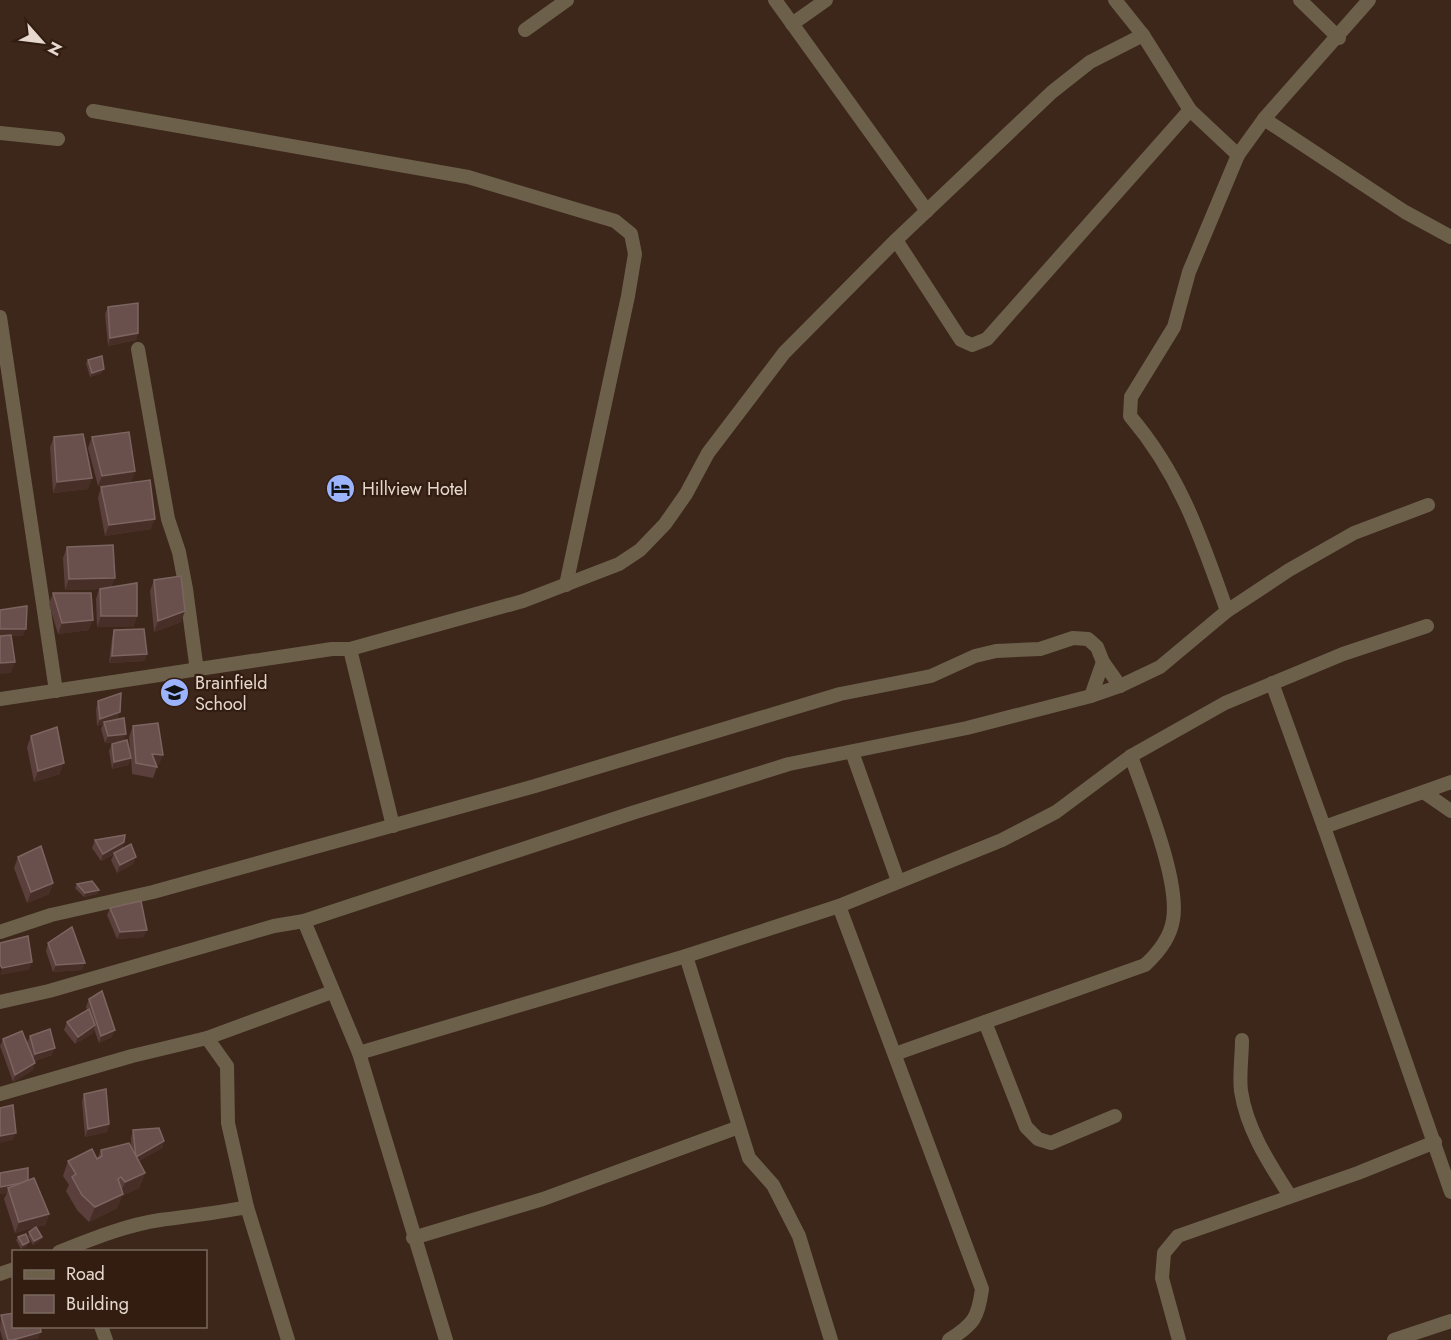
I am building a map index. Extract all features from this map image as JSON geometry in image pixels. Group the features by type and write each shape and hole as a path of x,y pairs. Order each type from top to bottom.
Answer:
{"street":[{"path":"525,30 567,0"},
{"path":"775,0 927,211"},
{"path":"792,24 826,0"},
{"path":"1115,0 1143,35 1190,110 1238,155"},
{"path":"1300,0 1339,38"},
{"path":"1227,611 1173,475 1155,445 1130,416 1131,397 1174,327 1189,273 1238,155 1264,119 1339,38 1369,0"},
{"path":"0,699 332,649 350,649 523,602 619,564 640,550 665,524 686,494 708,453 784,353 896,240 1052,92 1090,62 1143,35"},
{"path":"896,240 962,340 972,345 987,339 1190,110"},
{"path":"93,111 468,177 615,221 630,234 635,254 628,296 566,585"},
{"path":"1264,119 1406,212 1451,237"},
{"path":"0,133 58,139"},
{"path":"0,317 1,341 56,691"},
{"path":"138,349 168,519 179,552 186,589 197,671"},
{"path":"0,1002 49,991 274,926 303,921 789,764 967,728 1091,696 1120,686 1160,667 1227,611 1289,570 1354,533 1428,505"},
{"path":"359,1053 686,956 839,906 1002,840 1056,812 1131,756 1225,703 1389,638 1426,626"},
{"path":"0,932 51,915 153,892 535,786 840,694 931,676 975,656 996,651 1041,649 1073,638 1088,639 1097,647 1120,686"},
{"path":"350,649 393,826"},
{"path":"1091,696 1104,662"},
{"path":"1272,683 1451,1192"},
{"path":"852,752 898,881"},
{"path":"895,1054 1145,965 1162,948 1173,921 1173,886 1131,756"},
{"path":"1324,827 1451,782"},
{"path":"1425,793 1451,811"},
{"path":"839,906 982,1289 978,1314 963,1331 949,1340"},
{"path":"303,921 359,1053 413,1238 446,1340"},
{"path":"686,956 749,1158 773,1185 799,1236 831,1340"},
{"path":"0,1094 132,1056 207,1038 332,992"},
{"path":"985,1022 1026,1126 1038,1139 1052,1143 1115,1116"},
{"path":"207,1038 227,1066 228,1124 247,1207 288,1340"},
{"path":"1242,1040 1241,1090 1247,1119 1267,1160 1290,1196"},
{"path":"413,1238 543,1199 739,1127"},
{"path":"1179,1340 1162,1278 1164,1253 1178,1236 1358,1173 1435,1142"},
{"path":"68,1250 107,1234 159,1220 204,1216 247,1207"},
{"path":"1394,1340 1451,1321"}],"building":[{"path":"138,303 138,333 110,338 108,307"},
{"path":"102,356 104,369 92,373 88,360"},
{"path":"129,432 135,471 102,476 92,437"},
{"path":"83,434 92,478 57,482 54,437"},
{"path":"150,480 155,519 109,525 101,487"},
{"path":"113,545 115,578 69,579 67,547"},
{"path":"181,576 185,611 158,621 154,580"},
{"path":"137,583 137,616 101,616 100,589"},
{"path":"53,593 91,593 93,620 62,623"},
{"path":"27,606 26,629 0,629 0,610"},
{"path":"144,629 147,654 112,656 114,630"},
{"path":"11,635 15,662 0,663 0,636"},
{"path":"121,693 120,712 100,719 98,701"},
{"path":"124,718 126,734 108,736 104,722"},
{"path":"158,723 163,755 152,754 157,767 136,763 133,726"},
{"path":"57,727 64,763 38,771 31,736"},
{"path":"127,740 131,758 114,762 112,744"},
{"path":"125,835 124,842 103,854 95,840"},
{"path":"131,844 136,857 120,865 114,853"},
{"path":"41,846 53,883 31,892 18,857"},
{"path":"92,881 99,890 85,893 77,884"},
{"path":"141,901 147,930 120,932 110,908"},
{"path":"72,927 85,963 56,965 48,943"},
{"path":"28,936 32,962 2,968 0,943"},
{"path":"102,991 115,1030 101,1036 89,999"},
{"path":"89,1009 95,1025 78,1037 67,1022"},
{"path":"50,1029 55,1048 35,1054 30,1036"},
{"path":"22,1031 35,1063 15,1075 3,1039"},
{"path":"106,1089 109,1124 88,1129 84,1094"},
{"path":"13,1105 16,1133 0,1136 0,1108"},
{"path":"159,1128 164,1141 136,1157 133,1130"},
{"path":"129,1143 145,1173 125,1182 121,1177 118,1179 123,1194 95,1207 82,1195 72,1177 76,1174 68,1161 92,1149 97,1159 102,1156 101,1150"},
{"path":"28,1168 28,1180 0,1187 0,1173"},
{"path":"34,1178 49,1214 19,1222 8,1188"},
{"path":"36,1227 42,1237 34,1241 29,1232"},
{"path":"26,1234 29,1242 23,1245 18,1237"},
{"path":"12,1313 12,1328 40,1328 41,1332 8,1340 1,1315"}],"place":[{"name":"Hillview Hotel","path":"341,489"},
{"name":"Brainfield School","path":"174,693"}]}
